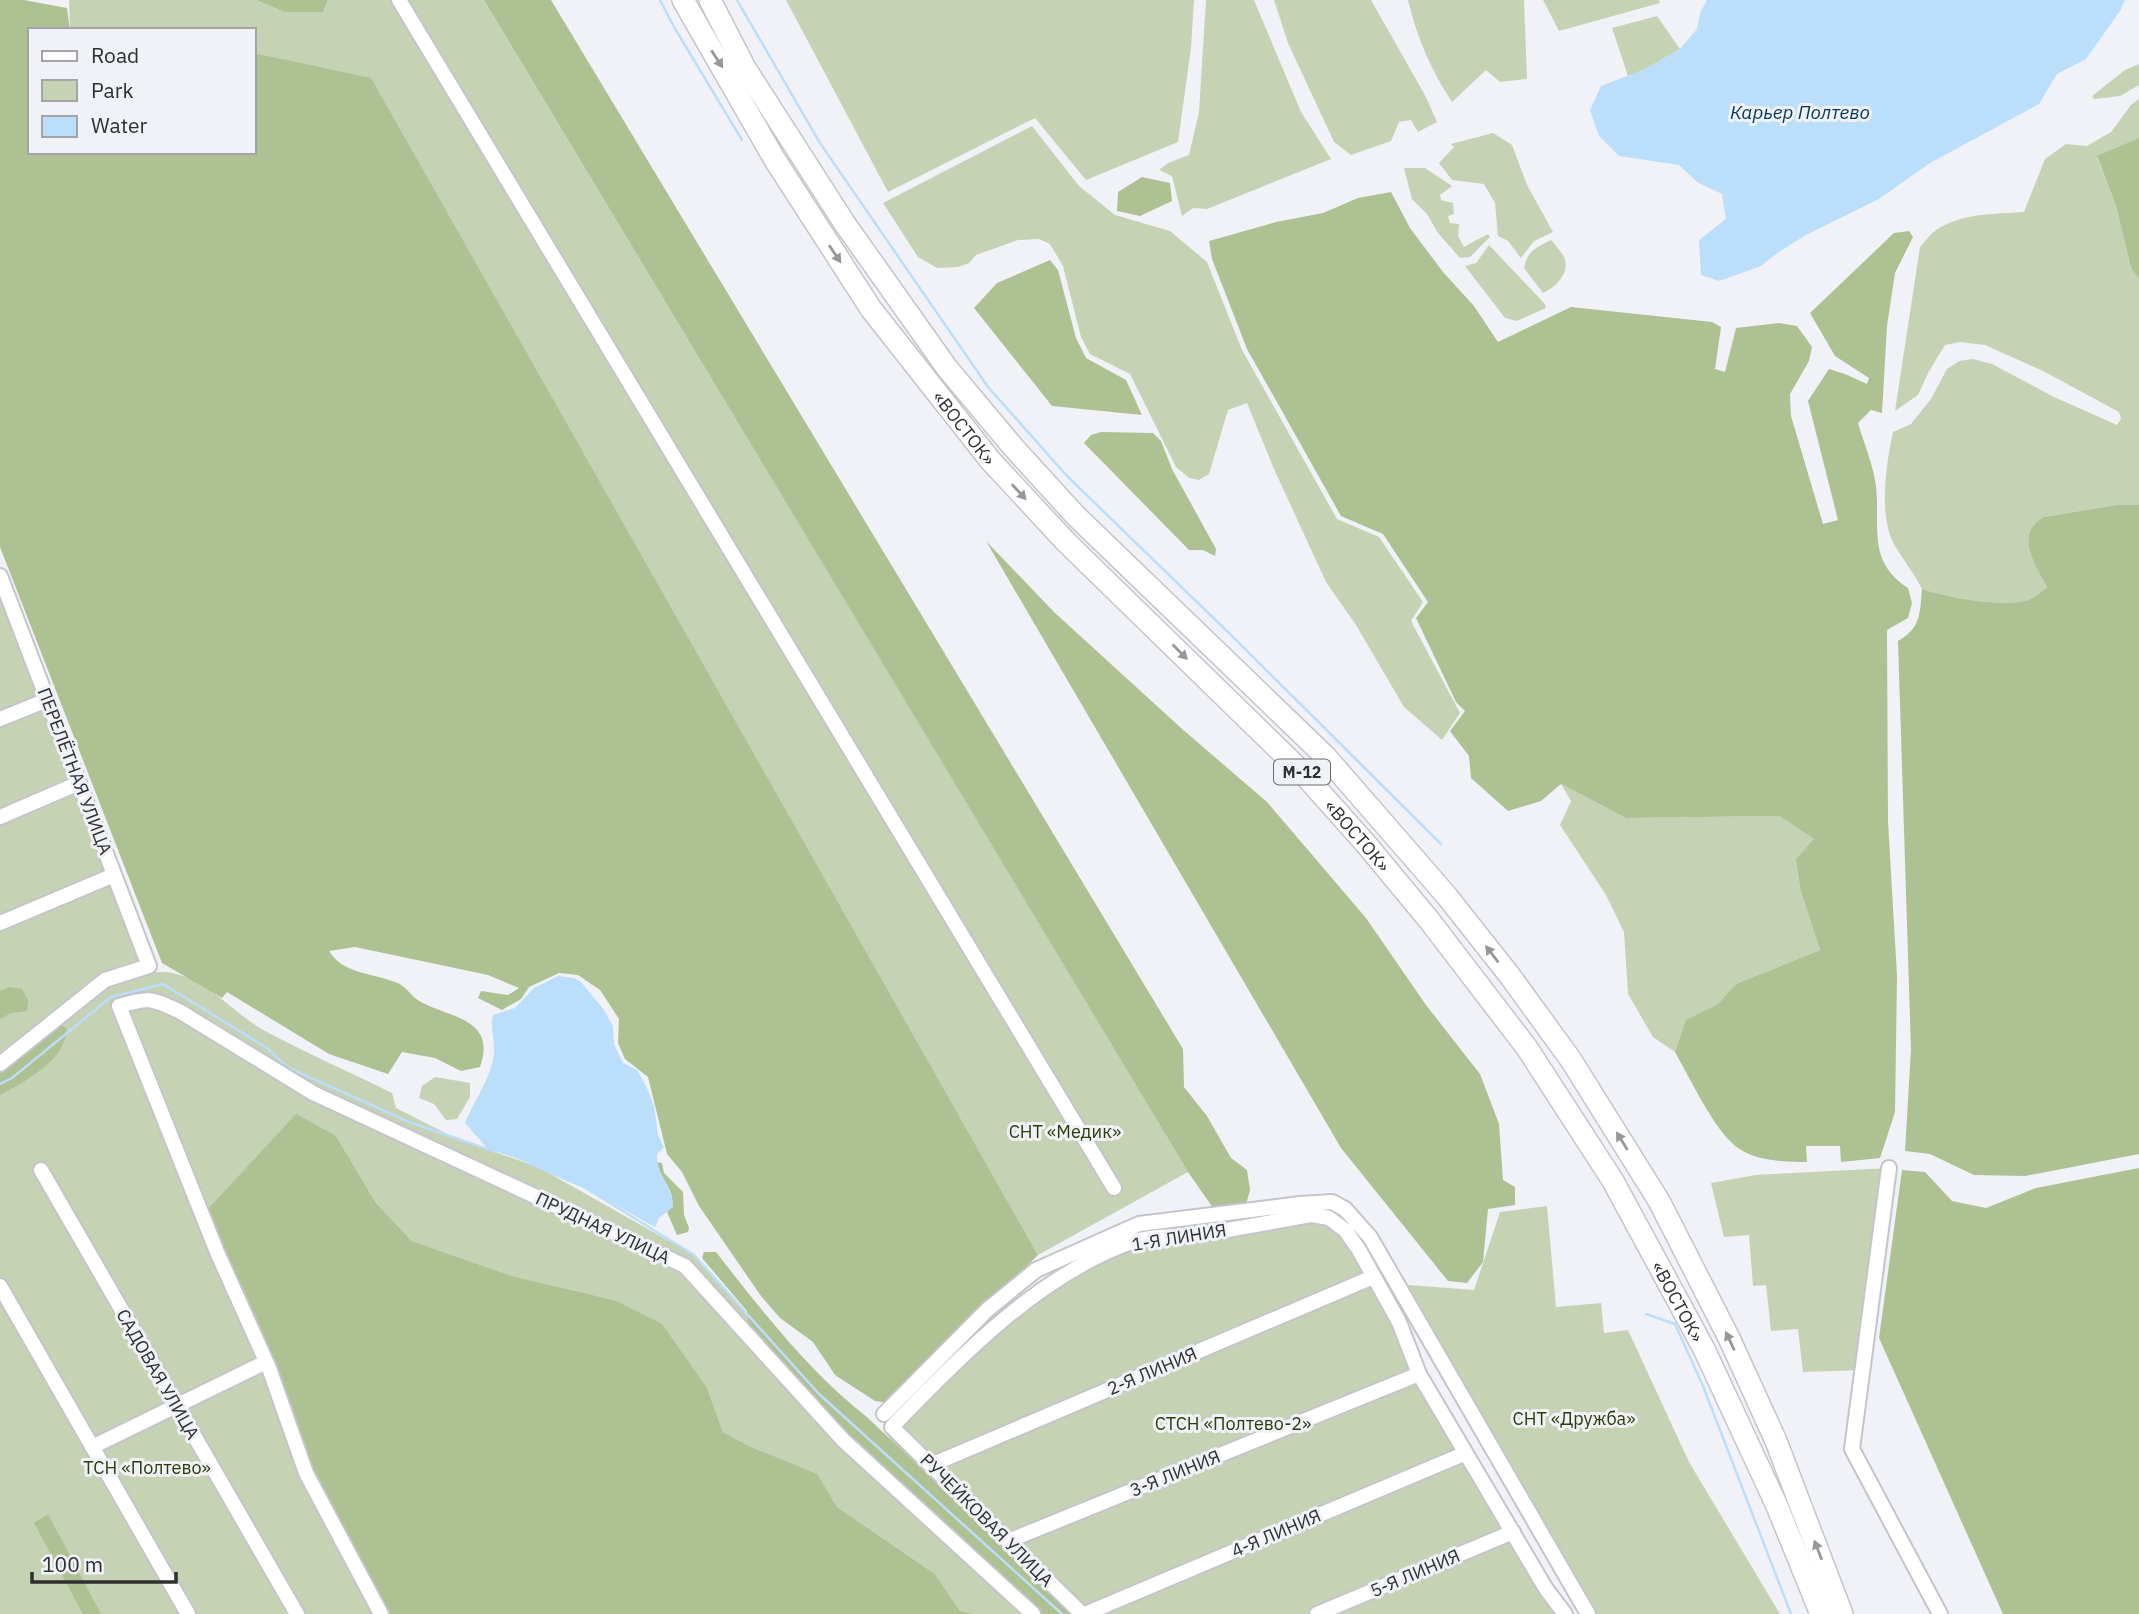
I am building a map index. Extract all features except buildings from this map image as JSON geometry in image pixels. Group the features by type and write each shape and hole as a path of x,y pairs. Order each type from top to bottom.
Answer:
{"highway":[{"name":"«ВОСТОК»","path":"683,0 775,159 865,299 990,460 1066,542 1301,771 1422,911 1527,1048 1613,1181 1704,1349 1777,1506 1821,1614"},
{"name":"«ВОСТОК»","path":"710,0 745,68 845,224 947,368 1014,449 1076,516 1326,757 1446,895 1510,976 1571,1060 1659,1201 1729,1338 1776,1441 1842,1614"}],"street":[{"path":"399,0 1114,1188"},
{"name":"ПЕРЕЛЁТНАЯ УЛИЦА","path":"0,576 5,605 47,700 149,966 105,980 0,1064"},
{"path":"0,719 47,700"},
{"path":"0,817 79,783"},
{"path":"0,923 114,875"},
{"name":"ПРУДНАЯ УЛИЦА","path":"266,1362 217,1252 119,1006 145,999 169,1006 313,1093 685,1266 843,1440 1033,1614"},
{"path":"1889,1168 1853,1449 1940,1614"},
{"name":"САДОВАЯ УЛИЦА","path":"41,1170 297,1614"},
{"path":"884,1414 987,1310 1036,1270 1139,1224 1332,1202 1345,1209 1370,1237 1588,1614"},
{"name":"1-Я ЛИНИЯ","path":"892,1427 947,1370 1043,1289 1086,1262 1134,1241 1202,1234 1312,1215 1329,1218 1346,1231 1359,1250 1399,1322 1419,1374 1546,1589 1565,1614"},
{"name":"2-Я ЛИНИЯ","path":"931,1465 1373,1277"},
{"path":"0,1286 188,1614"},
{"path":"92,1447 266,1362 306,1473 381,1614"},
{"name":"3-Я ЛИНИЯ","path":"1008,1541 1419,1374"},
{"name":"РУЧЕЙКОВАЯ УЛИЦА","path":"892,1427 1084,1614"},
{"name":"4-Я ЛИНИЯ","path":"1084,1614 1466,1453"},
{"name":"5-Я ЛИНИЯ","path":"1317,1614 1513,1532"}],"green space":[{"path":"0,0 24,0 67,8 70,28 28,28 28,154 256,154 256,53 371,78 1038,1255 889,1403 875,1401 835,1375 813,1342 780,1318 761,1296 699,1206 682,1172 667,1154 648,1077 625,1059 618,1043 619,1019 600,990 578,975 559,973 529,987 521,999 502,1010 478,998 481,991 508,995 519,988 488,975 355,947 329,951 335,959 350,969 399,984 421,1002 468,1022 482,1039 484,1051 480,1067 461,1071 435,1058 402,1052 388,1074 329,1054 227,992 222,998 162,963 0,547"},
{"name":"СНТ «Медик»","path":"69,0 256,0 284,12 323,12 328,0 484,0 1188,1172 1038,1255 371,79 256,53 256,28 70,28"},
{"path":"256,0 328,0 323,12 284,12"},
{"path":"484,0 551,0 1183,1049 1184,1087 1207,1116 1231,1158 1247,1170 1250,1190 1245,1208 1220,1218 1188,1172"},
{"path":"786,0 1194,0 1191,48 1178,142 1086,180 1035,118 888,192"},
{"path":"1206,0 1254,0 1301,112 1331,159 1207,209 1193,208 1182,216 1172,176 1159,170 1168,163 1189,155 1199,112"},
{"path":"1274,0 1371,0 1426,97 1437,122 1418,132 1411,120 1399,122 1391,141 1351,155 1334,142 1288,43"},
{"path":"1408,0 1524,0 1527,79 1500,82 1486,70 1452,102 1426,53"},
{"path":"1543,0 1659,0 1660,3 1559,31"},
{"path":"1657,16 1680,49 1628,76 1612,28"},
{"path":"2139,64 2139,85 2120,96 2094,99 2092,96 2125,70"},
{"path":"2139,99 2139,138 2097,157 2116,206 2131,268 2139,279 2139,505 2116,505 2044,517 2030,552 2047,589 2028,600 1990,602 1922,589 1890,534 1885,506 1886,474 1893,432 1911,424 1931,399 1947,369 1959,361 1973,359 1992,364 2054,397 2117,425 2121,419 2119,412 2043,371 1985,345 1960,342 1945,345 1918,395 1895,411 1920,247 1935,231 1955,221 2024,212 2045,159 2066,144 2087,146 2111,132 2131,105"},
{"path":"1032,126 1079,186 1115,215 1170,231 1207,262 1242,350 1337,519 1379,537 1423,602 1411,621 1460,713 1442,740 1404,707 1356,625 1326,582 1247,403 1228,410 1209,474 1199,480 1189,478 1176,467 1130,374 1090,354 1081,337 1063,266 1050,244 1039,239 1018,240 976,255 969,263 958,267 937,268 918,257 883,203"},
{"path":"1493,133 1512,145 1527,185 1553,232 1534,241 1521,258 1508,241 1498,236 1495,203 1484,184 1452,180 1439,163 1454,147 1451,144"},
{"path":"2139,138 2139,279 2131,268 2116,206 2097,156"},
{"path":"1404,168 1425,168 1452,186 1440,195 1441,200 1453,203 1454,214 1448,216 1450,223 1459,224 1458,236 1464,247 1488,234 1490,237 1470,257 1460,258 1438,233 1427,214 1412,199"},
{"path":"1142,177 1170,183 1172,201 1140,216 1117,211 1118,192"},
{"path":"1391,192 1410,228 1443,272 1474,306 1498,342 1571,307 1712,322 1721,327 1715,369 1725,372 1736,328 1779,323 1797,326 1812,347 1809,361 1790,394 1791,416 1823,524 1838,520 1808,401 1829,369 1867,384 1869,378 1835,356 1810,313 1894,233 1909,231 1913,237 1895,273 1887,326 1882,413 1871,410 1858,423 1874,475 1880,551 1894,577 1908,588 1912,603 1908,618 1887,630 1888,821 1897,976 1895,1112 1880,1158 1841,1162 1840,1146 1806,1146 1807,1162 1771,1160 1745,1152 1721,1130 1703,1104 1675,1052 1686,1020 1718,1004 1736,984 1820,950 1801,892 1796,859 1814,839 1779,816 1626,818 1561,784 1541,801 1508,811 1471,778 1469,756 1450,731 1465,711 1456,702 1416,618 1428,602 1383,534 1341,516 1247,349 1212,259 1209,241 1276,222 1323,213 1358,198"},
{"path":"1551,240 1564,257 1566,265 1556,284 1543,293 1524,268 1530,254"},
{"path":"1489,245 1546,308 1517,321 1505,318 1465,266 1476,263"},
{"path":"1050,260 1058,270 1076,338 1086,358 1126,380 1142,415 1052,406 974,308 997,283"},
{"path":"1101,432 1153,433 1161,441 1172,469 1216,549 1215,556 1203,550 1189,550 1084,443 1091,435"},
{"path":"2116,505 2139,505 2139,1154 2025,1176 1974,1175 1930,1154 1905,1151 1911,1050 1898,641 1911,631 1918,619 1922,589 1959,598 2004,603 2028,600 2035,596 2047,588 2033,560 2028,541 2035,524 2044,517"},
{"path":"986,541 1054,612 1267,802 1366,918 1426,1005 1480,1074 1499,1124 1503,1180 1515,1187 1515,1205 1488,1209 1483,1262 1467,1283 1448,1281 1341,1148"},
{"path":"0,576 152,973 168,972 198,983 265,1031 392,1093 396,1108 455,1138 538,1167 694,1255 819,1394 884,1453 892,1427 1014,1312 1134,1241 1312,1215 1346,1231 1419,1374 1565,1614 975,1614 960,1611 935,1574 837,1507 816,1474 723,1432 707,1388 614,1300 512,1276 412,1241 376,1203 336,1136 383,1614 0,1614"},
{"path":"1561,784 1626,818 1779,816 1814,839 1801,892 1820,950 1736,984 1718,1004 1686,1021 1675,1052 1653,1037 1628,994 1624,932 1606,895 1560,825 1571,801"},
{"path":"9,987 22,989 28,1000 27,1011 11,1013 0,1019 0,991"},
{"path":"53,1022 67,1028 60,1050 43,1068 0,1095 0,1064"},
{"path":"435,1077 470,1083 470,1097 457,1119 446,1120 434,1104 419,1098 422,1086"},
{"path":"296,1114 336,1136 376,1203 412,1241 512,1276 614,1300 662,1324 707,1388 723,1432 749,1446 817,1474 837,1507 935,1574 960,1611 975,1614 383,1614 333,1523 207,1210"},
{"path":"657,1162 662,1163 664,1173 683,1192 688,1232 677,1235 667,1212 671,1206 671,1194"},
{"path":"1889,1168 1864,1370 1803,1372 1798,1329 1771,1331 1766,1285 1753,1286 1749,1235 1724,1237 1711,1183 1756,1175"},
{"path":"2139,1168 2139,1614 2003,1614 1879,1338 1902,1170 1925,1172 1952,1201 1986,1208 2036,1188"},
{"name":"СНТ «Дружба»","path":"1547,1206 1556,1307 1601,1303 1604,1333 1628,1330 1689,1462 1780,1614 1588,1614 1396,1284 1474,1290 1500,1212"},
{"path":"704,1252 716,1252 806,1361 1074,1614 1043,1614 976,1550 924,1508 846,1435 748,1324 747,1311 702,1258"},
{"path":"48,1514 101,1614 83,1614 34,1523"}],"water":[{"name":"Карьер Полтево","path":"1707,0 2125,0 2086,59 2057,74 2039,104 1930,163 1879,199 1806,235 1761,266 1719,281 1701,275 1699,240 1726,219 1722,194 1697,182 1679,165 1619,156 1599,136 1590,110 1601,86 1645,69 1680,49 1697,29 1700,13"},
{"path":"558,976 574,978 581,982 604,1010 613,1026 614,1044 623,1063 637,1070 654,1106 658,1135 664,1147 657,1154 657,1161 673,1200 673,1207 659,1218 655,1227 584,1187 487,1148 465,1123 492,1062 493,1015 515,1008 534,988"}],"waterway":[{"path":"660,0 742,140"},
{"path":"737,0 820,143 988,387 1068,477 1441,844"},
{"path":"0,1084 12,1078 111,997 163,984 267,1048 287,1067 409,1122 496,1152"},
{"path":"529,1163 584,1187 694,1255 819,1394 1062,1614"},
{"path":"1646,1314 1675,1324 1703,1386 1791,1614"}],"park label":[{"name":"СТСН «Полтево-2»","path":"1233,1423"},
{"name":"ТСН «Полтево»","path":"147,1467"}]}
